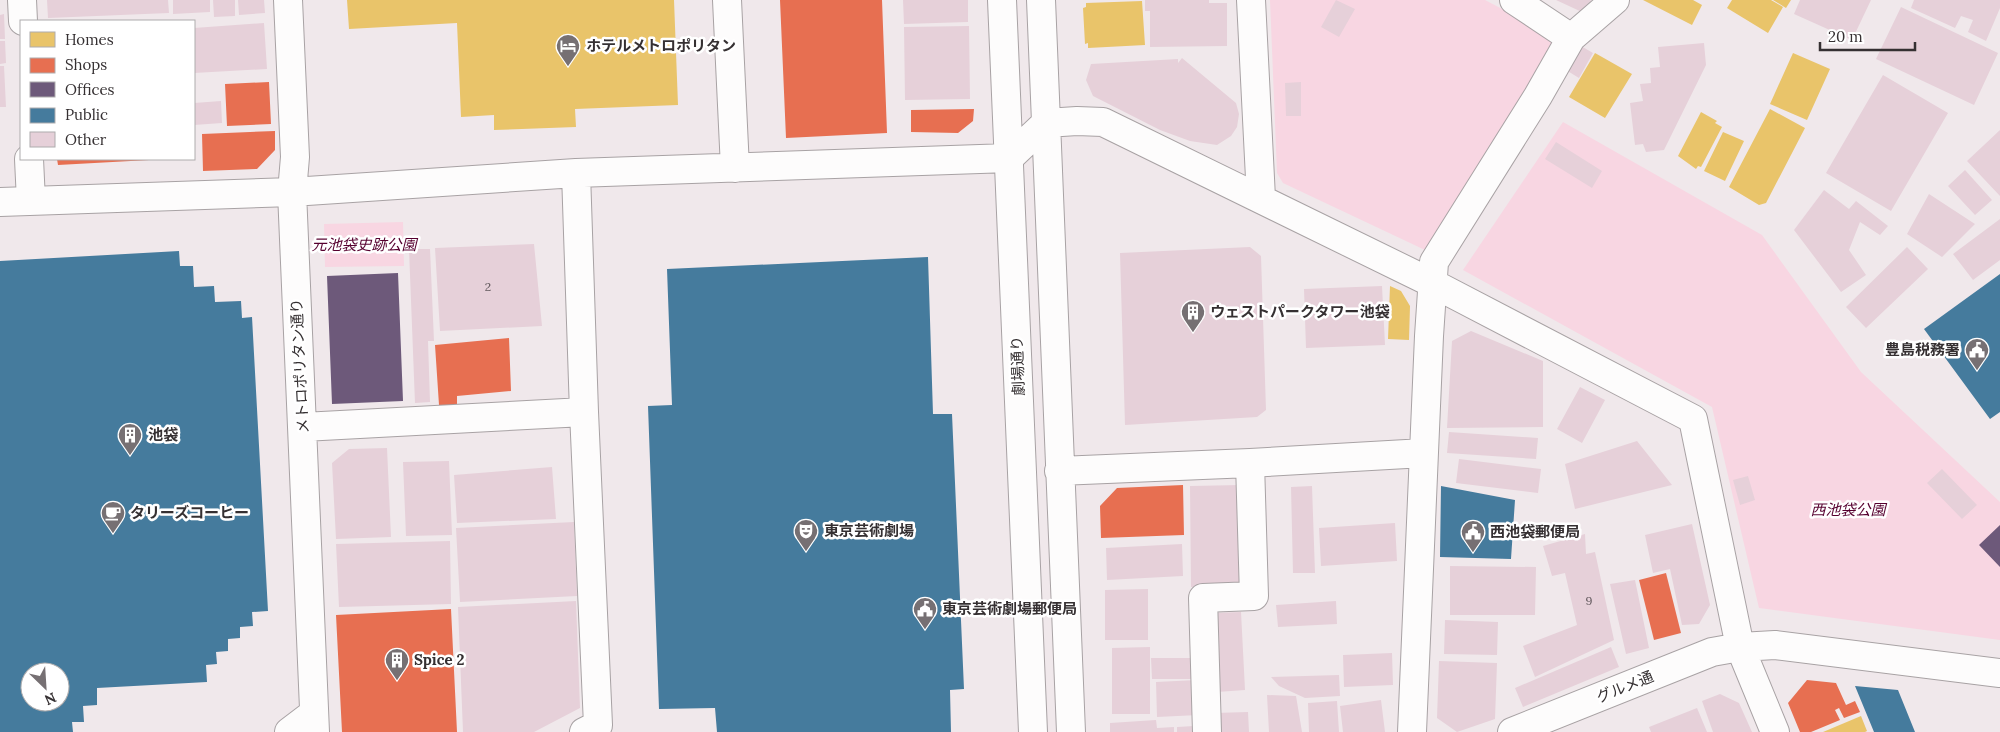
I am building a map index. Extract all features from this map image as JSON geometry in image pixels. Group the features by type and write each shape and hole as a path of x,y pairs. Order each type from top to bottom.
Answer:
{"street":[{"path":"22,0 23,20"},
{"name":"メトロポリタン通り","path":"288,0 295,157 292,192 314,723"},
{"path":"727,0 735,168"},
{"name":"劇場通り","path":"1002,0 1033,732"},
{"path":"1041,0 1071,732"},
{"path":"1251,0 1261,198"},
{"path":"1514,0 1571,38"},
{"path":"1412,732 1434,262 1538,96 1571,38 1615,0"},
{"path":"0,202 292,192 576,173 1009,158 1046,123 1103,122 1432,283 1693,419 1740,647 1775,732"},
{"path":"29,160 31,201"},
{"path":"576,173 584,412 598,725 584,732"},
{"path":"303,428 584,412"},
{"path":"1059,471 1424,453"},
{"path":"1207,732 1203,598 1254,596 1250,463"},
{"name":"グルメ通","path":"1512,732 1712,652 1740,647 1775,645 2000,673"},
{"path":"289,732 314,723"}],"green space":[{"path":"1270,0 1485,0 1550,34 1558,50 1500,132 1425,250 1283,183 1277,173"},
{"name":"西池袋公園","path":"1563,122 1762,235 1861,372 2000,502 2000,640 1759,608 1712,407 1463,270"},
{"name":"元池袋史跡公園","path":"403,222 404,266 325,267 324,224"}],"building: Homes":[{"name":"ホテルメトロポリタン","path":"347,0 674,0 678,105 575,109 576,127 494,130 494,115 461,117 457,23 349,29"},
{"path":"1643,0 1693,0 1702,5 1692,25"},
{"path":"1732,0 1771,0 1783,7 1768,33 1727,8"},
{"path":"1773,0 1791,0 1786,8"},
{"path":"1142,1 1145,45 1088,48 1088,43 1085,44 1083,8 1086,7 1086,3"},
{"path":"1595,53 1632,74 1605,118 1569,97"},
{"path":"1793,53 1830,69 1807,120 1770,104"},
{"path":"1770,109 1805,128 1766,203 1759,205 1729,187"},
{"path":"1701,112 1717,121 1715,123 1722,127 1701,167 1698,166 1696,169 1678,156"},
{"path":"1723,132 1744,141 1725,181 1704,171"},
{"path":"1390,286 1401,291 1410,306 1409,340 1388,339"},
{"path":"1861,716 1867,731 1865,732 1823,732"}],"building: Shops":[{"path":"780,0 882,0 887,133 786,138"},
{"path":"269,82 271,124 227,126 225,84"},
{"path":"974,109 973,121 958,133 911,132 911,110"},
{"path":"275,131 275,150 257,169 203,171 202,134"},
{"path":"57,160 149,160 58,165"},
{"path":"509,338 511,391 457,396 457,406 439,405 435,345"},
{"path":"1183,485 1184,535 1101,538 1100,506 1117,488"},
{"path":"1666,573 1681,633 1654,640 1639,580"},
{"name":"Spice 2","path":"451,609 457,732 342,732 336,615"},
{"path":"1807,680 1836,683 1846,705 1855,701 1860,712 1844,718 1839,708 1835,710 1840,720 1811,732 1800,732 1788,703"}],"building: Offices":[{"path":"398,273 403,401 332,404 327,276"},
{"path":"2000,525 2000,567 1979,545"}],"building: Public":[{"name":"池袋","path":"179,251 180,266 193,266 194,287 214,286 215,302 241,301 242,318 252,317 268,611 252,612 253,626 240,627 240,638 228,639 228,651 216,652 217,664 206,665 207,682 97,688 97,705 83,706 84,722 72,722 73,732 0,732 0,261"},
{"name":"東京芸術劇場","path":"928,257 933,414 952,414 964,689 950,690 951,732 717,732 715,708 659,709 648,406 672,405 667,269"},
{"name":"豊島税務署","path":"2000,274 2000,412 1990,419 1924,329"},
{"path":"1441,486 1515,500 1511,559 1440,557"},
{"path":"1855,686 1898,690 1915,732 1874,732"}],"building: Other":[{"path":"47,0 168,0 169,13 48,18"},
{"path":"173,0 210,0 210,12 173,14"},
{"path":"213,0 235,0 235,16 214,17"},
{"path":"238,0 264,0 265,13 239,15"},
{"path":"903,0 968,0 968,22 904,24"},
{"path":"1145,0 1209,0 1209,3 1227,3 1227,46 1150,47 1150,11 1145,11"},
{"path":"1336,0 1355,9 1339,37 1321,27"},
{"path":"1556,0 1591,0 1584,13"},
{"path":"1800,0 1871,0 1852,40 1794,14"},
{"path":"1914,0 2000,0 2000,8 1986,41 1968,32 1973,20 1961,16 1955,28 1911,8"},
{"path":"1901,7 1998,53 1974,105 1876,59"},
{"path":"4,14 5,39 0,39 0,15"},
{"path":"264,23 267,69 195,73 195,28"},
{"path":"969,26 970,99 905,100 904,27"},
{"path":"0,41 5,41 6,63 0,64"},
{"path":"1704,43 1706,65 1664,150 1646,152 1643,144 1635,145 1630,103 1643,101 1640,84 1651,83 1650,68 1660,67 1658,47"},
{"path":"1581,46 1593,53 1579,78 1566,70"},
{"path":"1182,58 1236,103 1239,114 1237,127 1231,136 1217,145 1190,141 1160,130 1093,96 1086,80 1091,64 1178,59 1178,63"},
{"path":"0,66 4,66 6,107 0,107"},
{"path":"1883,75 1948,113 1891,211 1826,173"},
{"path":"1301,82 1301,116 1286,116 1285,83"},
{"path":"221,101 222,123 195,125 195,103"},
{"path":"2000,130 2000,196 1967,161"},
{"path":"1556,142 1602,171 1592,188 1545,159"},
{"path":"1965,170 1992,200 1975,215 1948,186"},
{"path":"1824,190 1849,209 1856,201 1888,226 1880,235 1860,222 1849,250 1866,275 1841,292 1794,230"},
{"path":"1929,194 1975,224 1942,257 1907,234"},
{"path":"2000,219 2000,260 1973,280 1953,254"},
{"path":"534,244 542,326 440,331 435,248"},
{"name":"ウェストパークタワー池袋","path":"1250,247 1261,256 1266,410 1257,417 1125,425 1120,253"},
{"path":"1907,247 1928,269 1866,328 1846,307"},
{"path":"409,249 430,249 434,341 428,341 430,402 415,403"},
{"path":"1382,286 1385,345 1306,348 1304,289"},
{"path":"1471,331 1543,361 1543,427 1447,428 1452,341"},
{"path":"1580,387 1605,400 1582,443 1557,429"},
{"path":"1449,432 1538,438 1536,459 1447,453"},
{"path":"1637,441 1672,485 1575,509 1565,464"},
{"path":"387,448 391,537 336,539 332,463 349,449"},
{"path":"1459,459 1541,469 1538,493 1456,483"},
{"path":"449,461 452,535 406,536 403,462"},
{"path":"552,467 556,519 457,523 454,475"},
{"path":"1942,469 1977,505 1962,519 1927,483"},
{"path":"1748,476 1755,500 1740,505 1733,480"},
{"path":"1241,485 1241,586 1191,587 1190,486"},
{"path":"1312,486 1315,573 1293,573 1291,487"},
{"path":"574,522 577,596 460,602 456,528"},
{"path":"1395,523 1397,561 1321,566 1319,528"},
{"path":"1692,524 1710,605 1699,624 1682,625 1670,569 1653,573 1645,535"},
{"path":"1585,534 1586,554 1595,552 1614,640 1535,677 1523,646 1577,625 1565,573 1552,576 1543,546"},
{"path":"450,541 451,604 339,607 336,544"},
{"path":"1182,544 1183,576 1107,580 1106,548"},
{"path":"1450,566 1536,567 1535,615 1450,615"},
{"path":"1635,580 1649,648 1626,654 1610,584"},
{"path":"1148,589 1148,640 1105,640 1105,590"},
{"path":"576,601 580,708 534,732 463,732 458,607"},
{"path":"1336,601 1337,624 1278,627 1276,605"},
{"path":"1241,612 1245,690 1217,692 1213,613"},
{"path":"1445,620 1498,622 1497,655 1444,654"},
{"path":"1150,647 1150,714 1112,714 1112,648"},
{"path":"1611,647 1619,667 1523,707 1515,688"},
{"path":"1392,653 1393,685 1344,687 1343,655"},
{"path":"1151,658 1194,658 1194,679 1152,679"},
{"path":"1439,661 1497,663 1495,719 1457,732 1437,718"},
{"path":"1339,675 1340,696 1305,698 1279,686 1271,677"},
{"path":"1197,680 1198,715 1157,717 1156,682"},
{"path":"1720,694 1739,703 1752,732 1713,732 1702,701"},
{"path":"1267,695 1296,696 1302,732 1269,732"},
{"path":"1381,700 1385,732 1343,732 1340,706"},
{"path":"1337,701 1339,732 1309,732 1308,703"},
{"path":"1697,708 1707,732 1651,732 1649,727"},
{"path":"1248,712 1249,732 1214,732 1214,713"},
{"path":"1156,720 1157,728 1174,727 1174,732 1110,732 1110,723"},
{"path":"1194,726 1194,732 1177,732 1177,727"}],"place":[{"name":"ホテルメトロポリタン","path":"568,67"},
{"name":"ウェストパークタワー池袋","path":"1193,333"},
{"name":"豊島税務署","path":"1977,371"},
{"name":"池袋","path":"130,456"},
{"name":"タリーズコーヒー","path":"113,534"},
{"name":"東京芸術劇場","path":"806,552"},
{"name":"西池袋郵便局","path":"1473,553"},
{"name":"東京芸術劇場郵便局","path":"925,630"},
{"name":"Spice 2","path":"397,681"}]}
